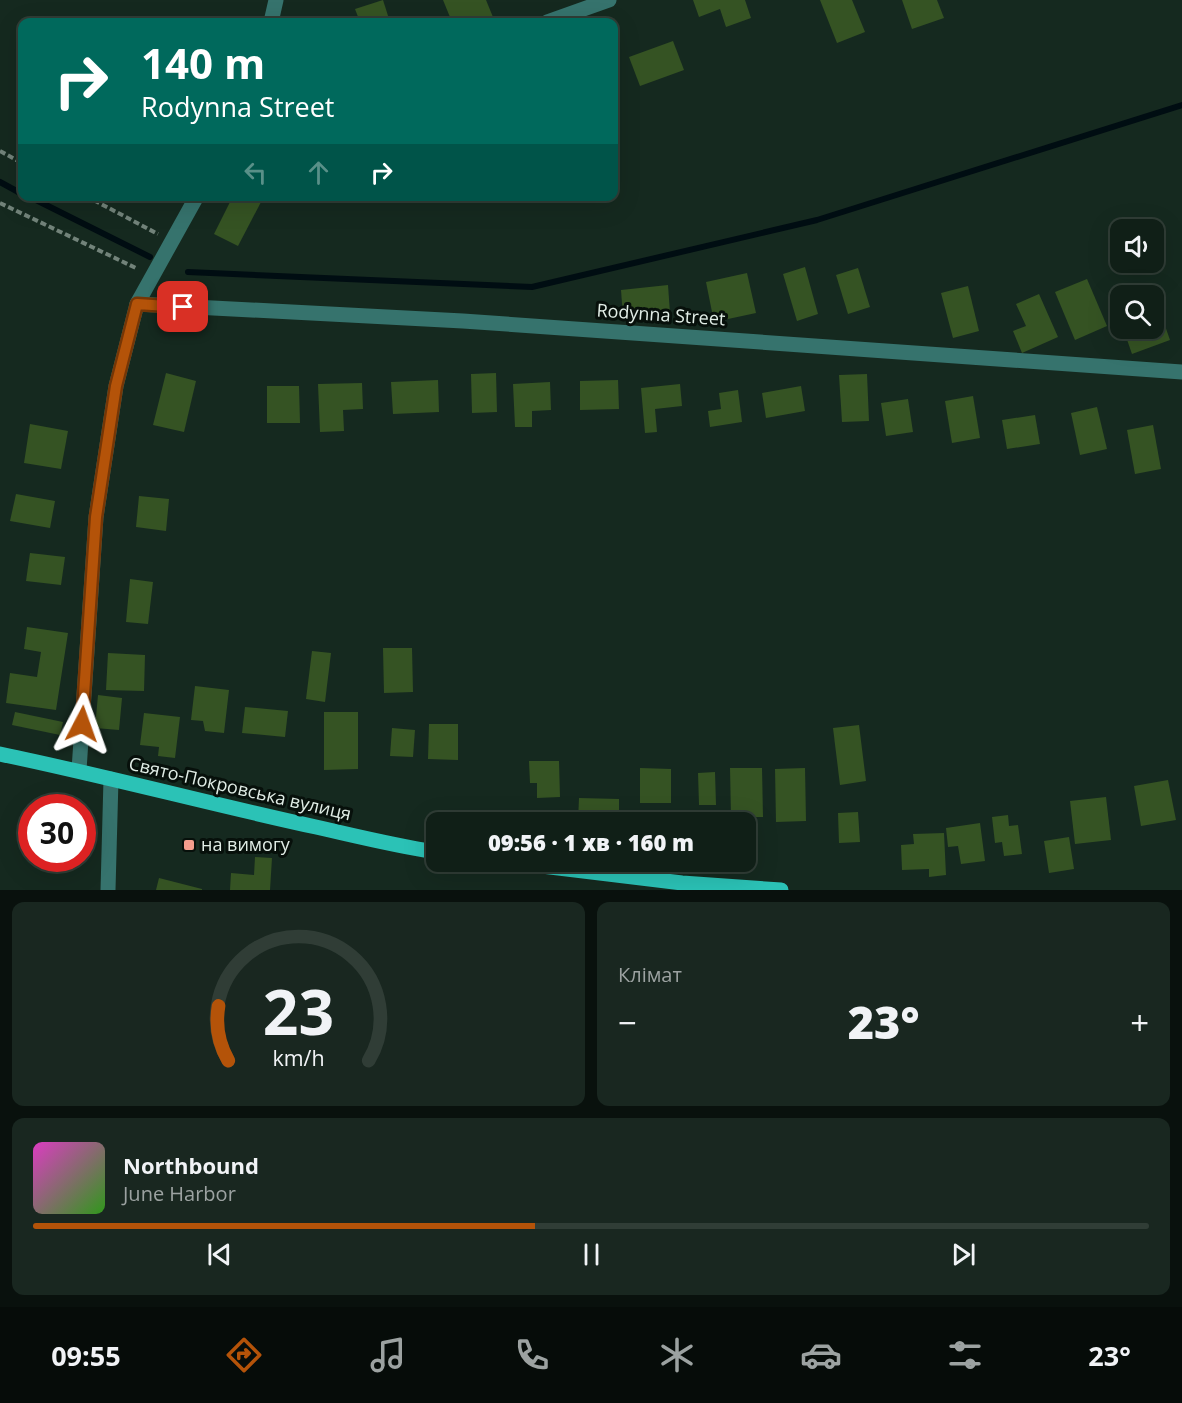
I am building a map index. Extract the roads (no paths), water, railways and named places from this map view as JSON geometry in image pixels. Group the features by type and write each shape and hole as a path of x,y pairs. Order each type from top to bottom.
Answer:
{"main road":[{"name":"Свято-Покровська вулиця","path":"0,754 79,770 284,820 426,851"},
{"path":"577,872 682,887 781,890"}],"street":[{"path":"272,18 276,0"},
{"path":"558,18 609,0"},
{"path":"79,770 96,517 116,386 137,304 194,201"},
{"name":"Rodynna Street","path":"137,304 463,321 1182,372"},
{"path":"108,890 111,779"}],"waterway":[{"path":"188,272 532,287 817,220 1182,105"},
{"path":"0,182 18,192"},
{"path":"38,201 150,257"}],"place":[{"name":"на вимогу","path":"189,845"}]}
